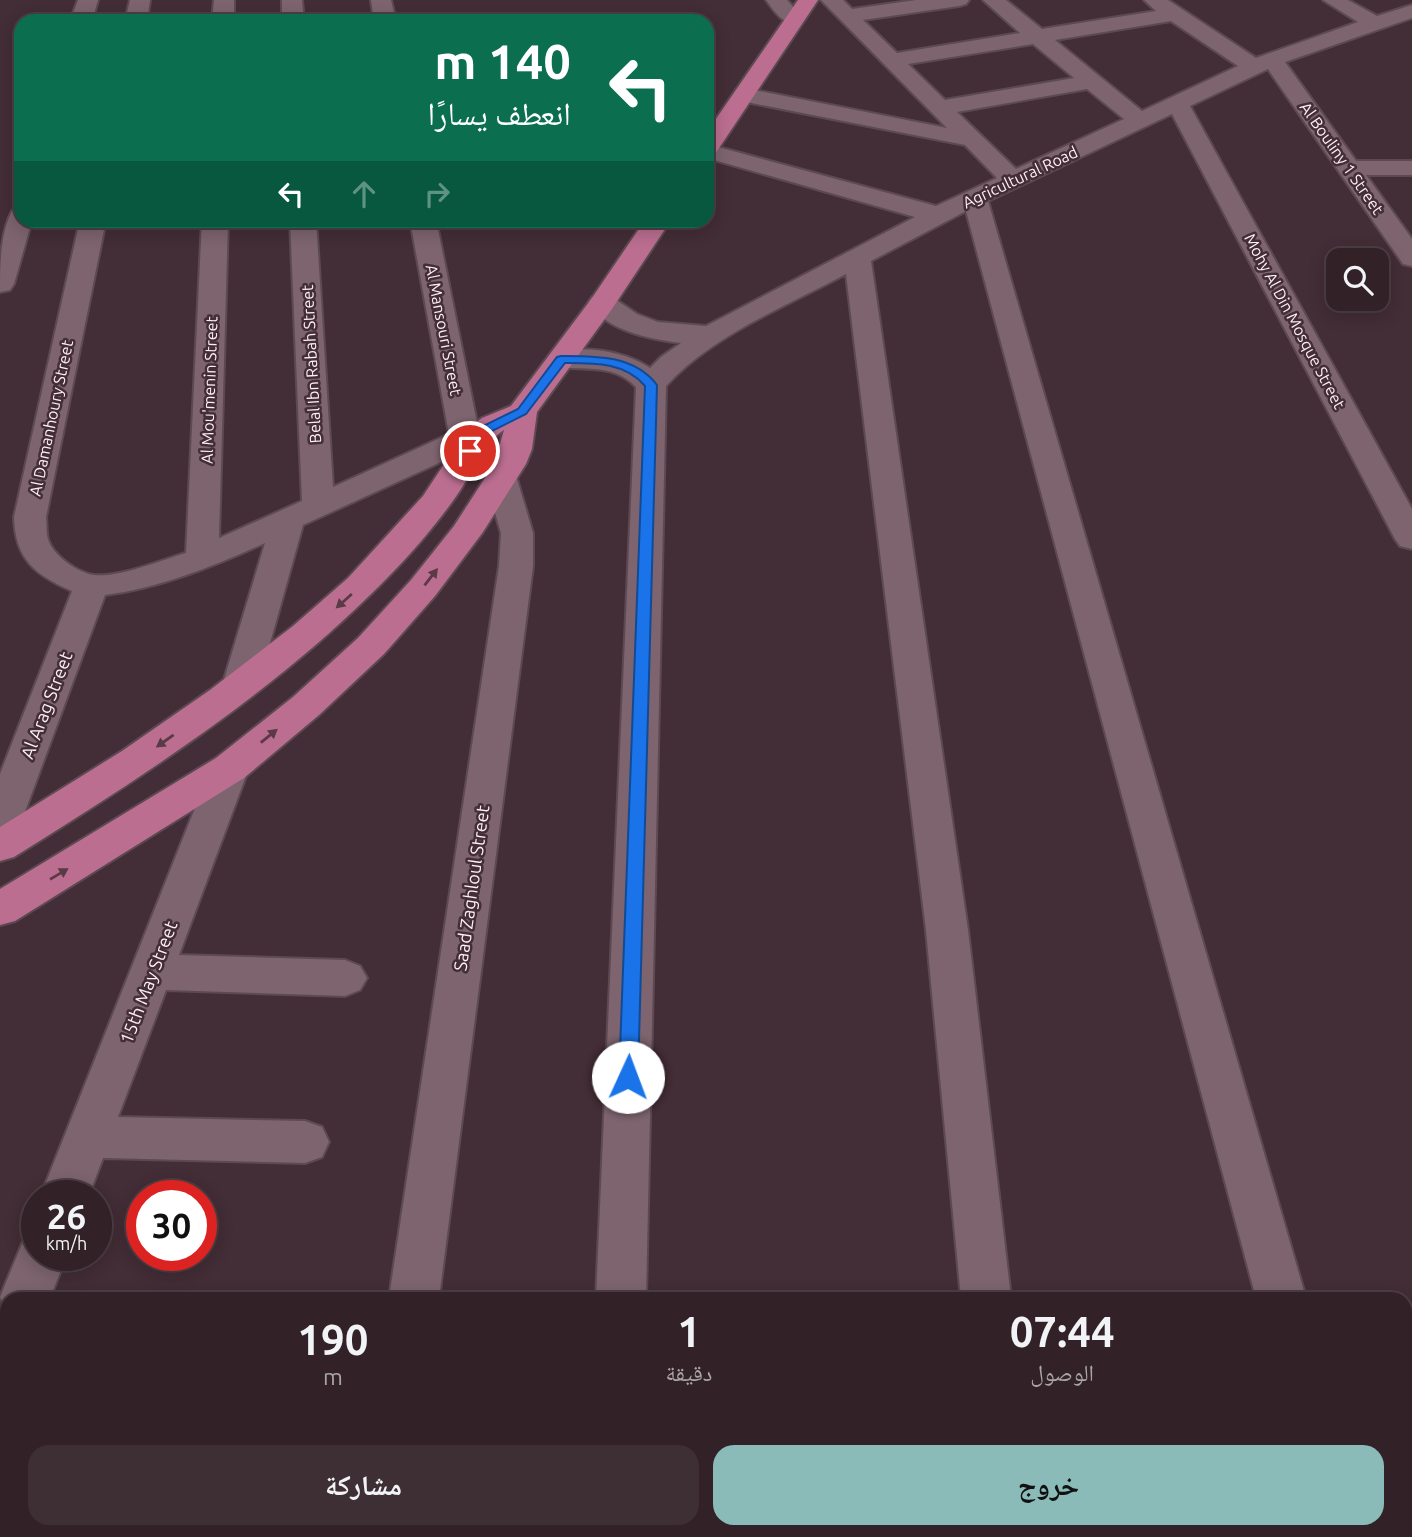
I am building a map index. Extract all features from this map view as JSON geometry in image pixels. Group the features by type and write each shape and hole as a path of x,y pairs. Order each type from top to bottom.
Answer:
{"main road":[{"path":"714,140 808,0"},
{"path":"0,909 230,768 306,706 370,646 424,588 467,532 501,479 516,449 522,412 654,228"},
{"path":"0,846 167,741 298,641 392,554 436,501 473,435 522,412"}],"street":[{"path":"776,0 794,19"},
{"path":"839,8 959,0"},
{"path":"993,0 1139,120"},
{"path":"1154,0 1174,14 1263,63"},
{"path":"1333,0 1376,24"},
{"path":"839,8 1013,180"},
{"name":"Agricultural Road","path":"651,385 680,356 710,335 938,215 1263,63 1412,11"},
{"path":"893,60 1174,14"},
{"name":"Al Bouliny 1 Street","path":"1263,63 1408,245"},
{"path":"940,108 1092,81"},
{"path":"744,95 973,141"},
{"name":"Mohy Al Din Mosque Street","path":"1177,102 1412,539"},
{"path":"714,152 938,215"},
{"path":"1349,168 1412,168"},
{"path":"975,198 1279,1292"},
{"path":"0,284 17,228"},
{"name":"Al Damanhoury Street","path":"91,228 30,517 31,538 42,558 62,574 91,586"},
{"name":"Al Mou'menin Street","path":"202,559 215,228"},
{"name":"Belal Ibn Rabah Street","path":"240,686 303,514 303,228"},
{"name":"Al Mansouri Street","path":"425,228 473,435"},
{"path":"857,256 947,930 985,1292"},
{"path":"602,303 619,318 645,329 677,335 710,335"},
{"path":"561,359 606,359 641,374 651,385 621,1292"},
{"path":"91,586 152,576 202,559 473,435"},
{"name":"Saad Zaghloul Street","path":"415,1292 516,566 516,533 501,479"},
{"name":"Al Arag Street","path":"0,825 91,586"},
{"name":"15th May Street","path":"71,1180 230,768"},
{"path":"152,972 345,978"},
{"path":"88,1137 305,1142"},
{"path":"27,1292 36,1271"}],"route":[{"path":"470,451 481,431 522,412 561,359 606,359 641,374 651,385 628,1077"}]}
